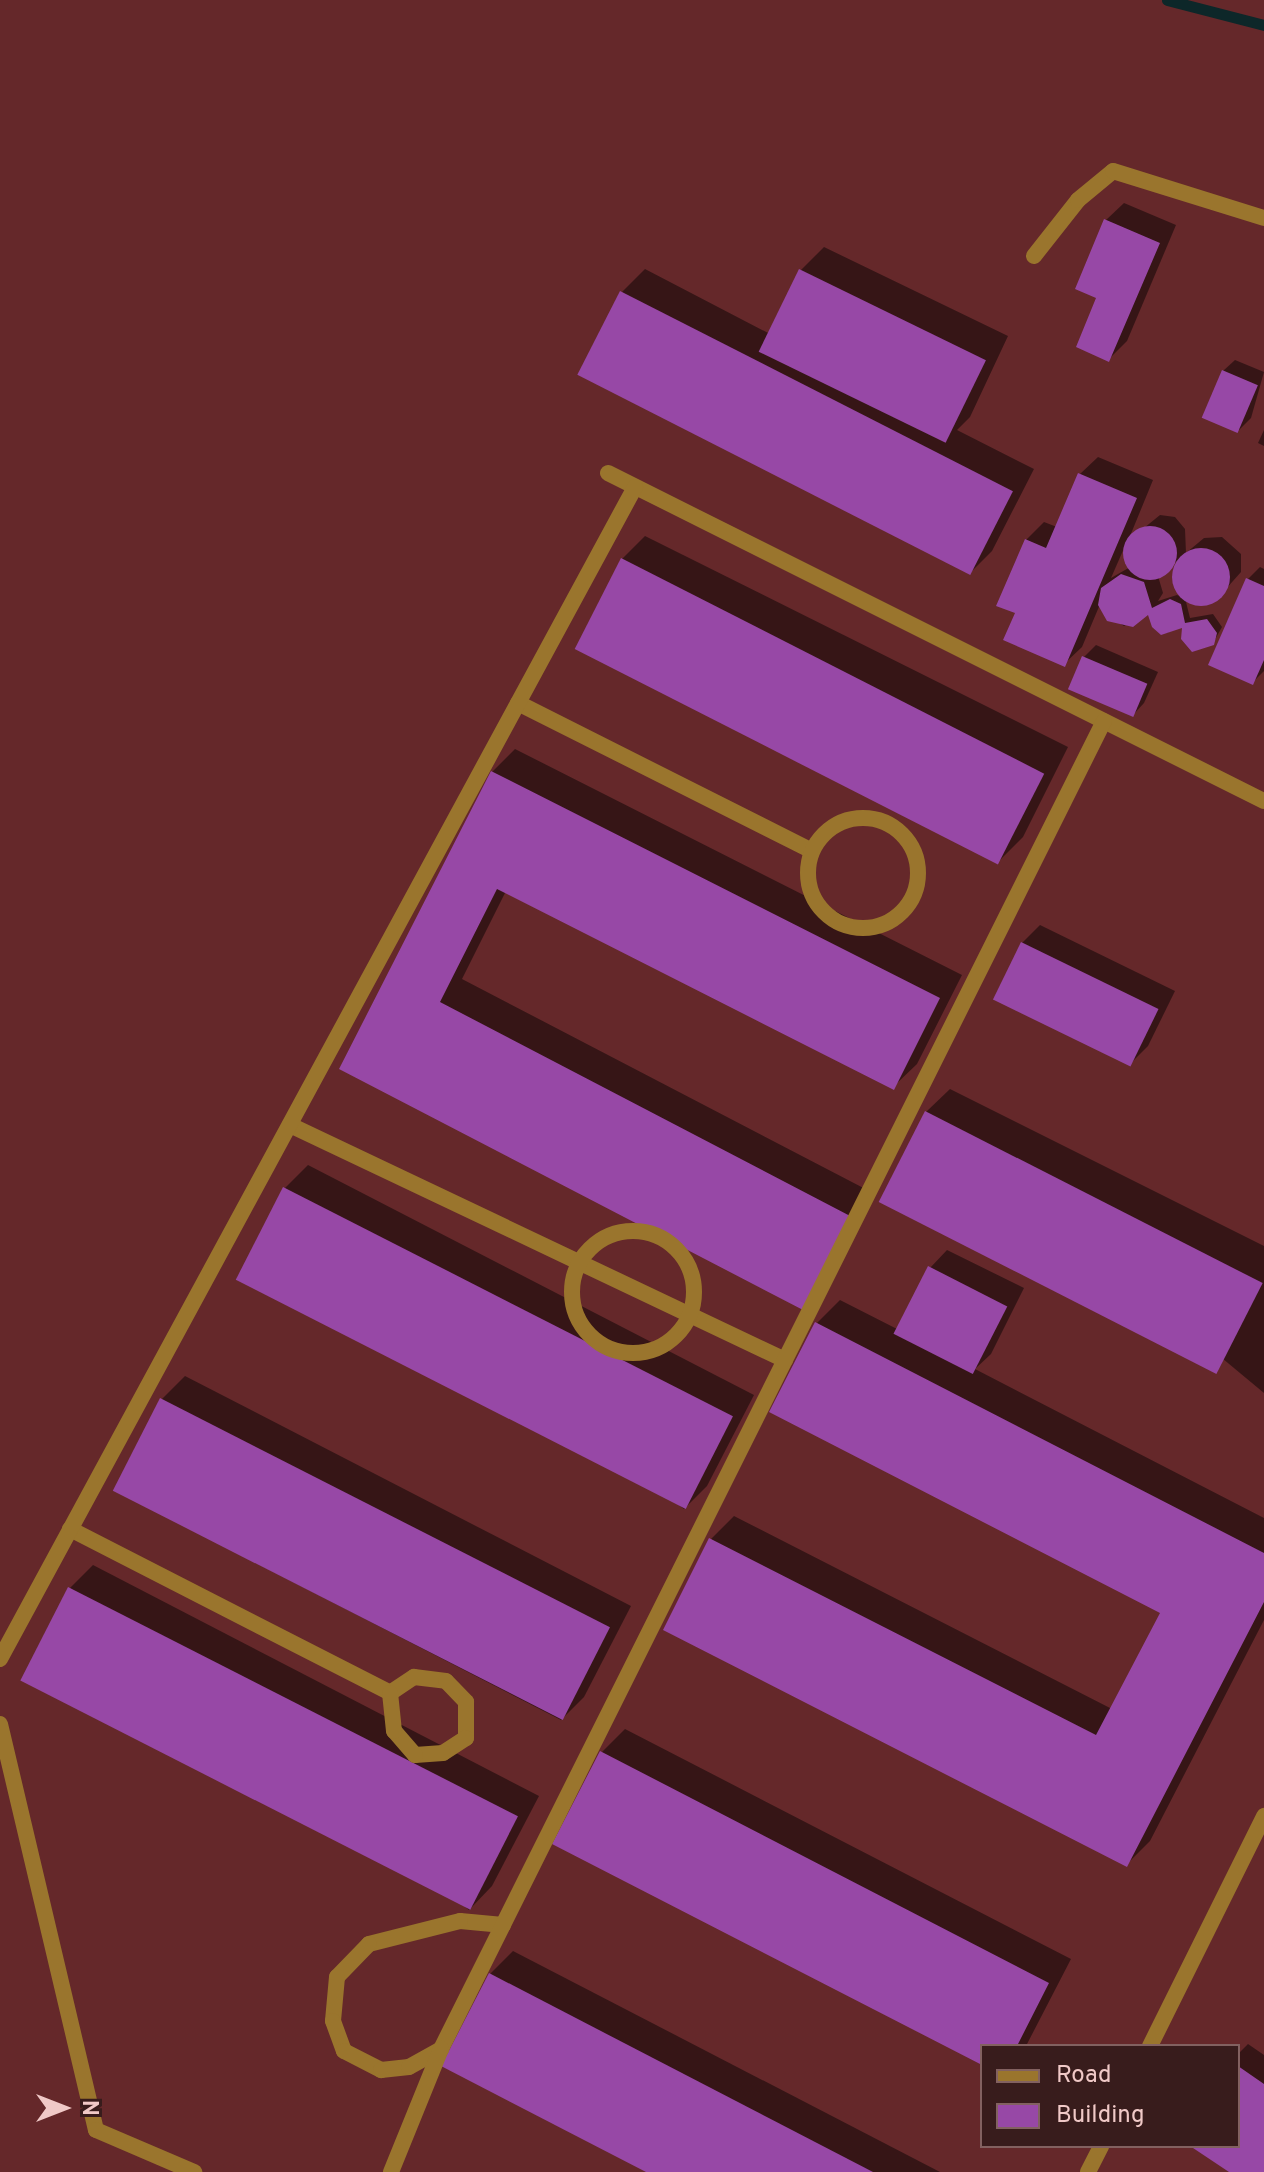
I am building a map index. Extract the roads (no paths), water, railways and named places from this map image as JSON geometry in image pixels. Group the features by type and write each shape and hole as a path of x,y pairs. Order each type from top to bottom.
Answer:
{"street":[{"path":"1034,256 1078,200 1113,171 1264,218"},
{"path":"608,473 1264,801"},
{"path":"0,1659 635,487"},
{"path":"518,703 812,851"},
{"path":"391,2172 441,2049 1104,721"},
{"path":"854,818 890,825 914,853 916,890 895,918 862,929 844,925 816,903 808,869 812,851 822,835 854,818"},
{"path":"290,1125 785,1360"},
{"path":"650,1232 683,1256 694,1295 689,1315 679,1332 646,1352 607,1347 591,1336 576,1311 573,1282 579,1263 609,1235 650,1232"},
{"path":"70,1529 390,1693"},
{"path":"414,1677 446,1681 466,1702 466,1738 443,1753 415,1755 394,1731 390,1693 414,1677"},
{"path":"0,1724 96,2130 194,2172"},
{"path":"1151,2044 1264,1816"},
{"path":"441,2049 409,2067 381,2070 344,2051 333,2021 337,1977 369,1944 460,1921 503,1925"},
{"path":"1088,2172 1100,2148"}],"waterway":[{"path":"1167,0 1264,25"}]}
